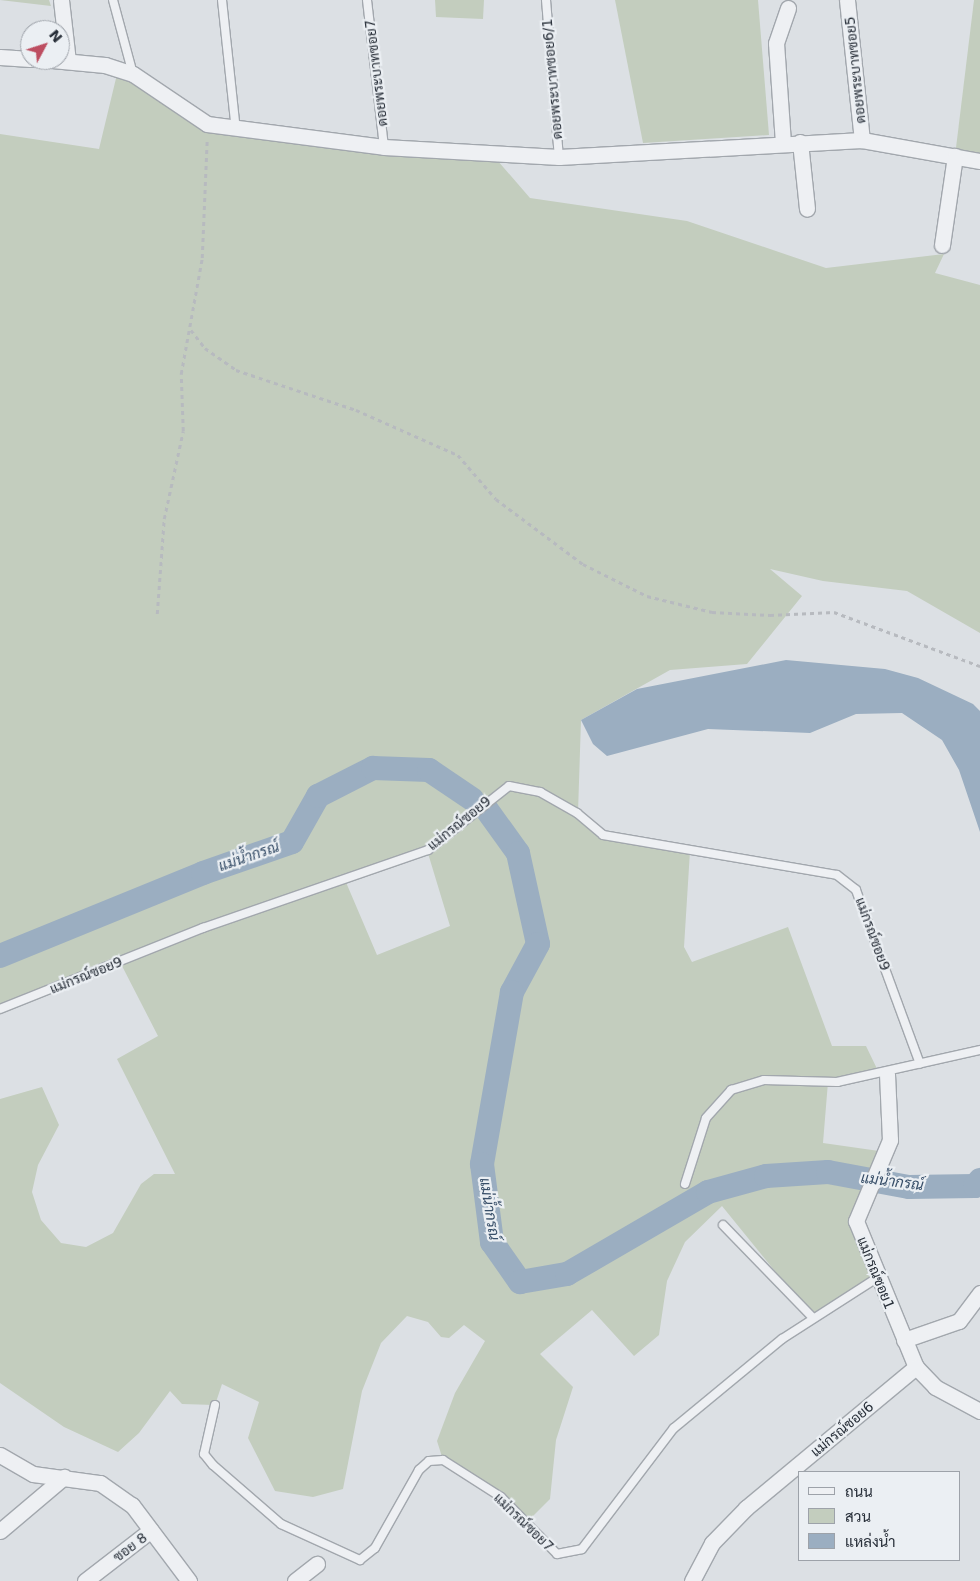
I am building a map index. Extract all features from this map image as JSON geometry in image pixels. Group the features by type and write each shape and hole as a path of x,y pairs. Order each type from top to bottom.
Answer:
{"street":[{"path":"61,0 63,20"},
{"name":"ดอยพระบาทซอย5","path":"847,0 862,140"},
{"path":"783,143 776,42 788,8"},
{"path":"0,57 20,58"},
{"path":"70,61 133,74 207,124 236,130 384,147 559,157 862,140 980,161"},
{"path":"800,142 807,209"},
{"path":"942,245 955,156"},
{"name":"แม่กรณ์ซอย1","path":"887,1074 890,1140 856,1221 877,1278 916,1367 936,1386 980,1411"},
{"path":"904,1340 959,1321 980,1293"},
{"name":"แม่กรณ์ซอย6","path":"692,1581 712,1543 746,1508 916,1367"},
{"path":"0,1455 33,1474 64,1477 100,1484 132,1505 189,1581"},
{"path":"0,1531 64,1477"},
{"name":"ซอย 8","path":"85,1581 151,1530"},
{"path":"295,1581 317,1564"}],"lane":[{"path":"113,0 133,74"},
{"path":"222,0 236,130"},
{"name":"ดอยพระบาทซอย7","path":"367,0 384,147"},
{"name":"ดอยพระบาทซอย6/1","path":"546,0 559,157"},
{"name":"แม่กรณ์ซอย9","path":"0,1009 203,928 428,850 509,786 540,792 578,813 603,834 837,875 856,890 920,1064"},
{"path":"685,1184 706,1118 731,1090 764,1080 838,1082 887,1074 980,1050"},
{"path":"724,1225 813,1318"},
{"name":"แม่กรณ์ซอย7","path":"214,1405 204,1454 212,1465 281,1524 360,1560 375,1548 419,1470 429,1460 443,1460 501,1497 557,1554 582,1549 674,1428 813,1318 877,1278"}],"path":[{"path":"157,614 164,519 183,431 181,374 191,330 202,258 207,124"},
{"path":"191,330 205,348 236,370 356,410 458,455 496,499 583,564 647,596 712,612 770,615 834,612 980,666"}],"green space":[{"path":"0,0 49,0 51,6"},
{"path":"435,0 484,0 483,19 436,17"},
{"path":"615,0 758,0 769,135 643,143"},
{"path":"974,0 980,0 980,161 955,156"},
{"path":"118,70 207,124 491,153 530,198 687,221 826,268 944,254 935,273 980,285 980,633 907,591 823,581 770,569 802,596 747,664 670,670 581,720 578,813 603,835 690,851 684,947 692,962 788,927 832,1046 866,1046 880,1075 828,1082 823,1143 886,1152 859,1203 877,1278 813,1318 722,1206 685,1242 667,1281 659,1335 634,1356 592,1310 540,1354 573,1387 556,1440 550,1499 526,1523 501,1497 443,1460 437,1441 455,1393 485,1341 464,1325 449,1338 441,1337 428,1322 407,1316 381,1343 362,1391 343,1489 313,1497 275,1491 248,1438 259,1402 222,1384 215,1405 182,1404 170,1391 139,1433 118,1452 64,1427 0,1383 0,1099 42,1087 59,1125 38,1165 32,1192 41,1220 61,1243 86,1247 113,1233 141,1184 154,1174 175,1174 117,1059 158,1036 121,964 0,1010 0,134 99,149","holes":["427,850 450,926 377,955 345,880"]}],"water":[{"path":"786,660 885,669 918,678 973,704 980,711 980,832 959,770 942,740 902,713 856,714 810,733 708,729 607,756 593,744 581,720 637,689"}],"waterway":[{"name":"แม่น้ำกรณ์","path":"0,956 203,873 292,842 318,796 373,768 429,770 472,799"},
{"name":"แม่น้ำกรณ์","path":"487,810 518,853 538,944 512,992 482,1164 492,1242 520,1282 567,1274 708,1192 766,1176 828,1172 909,1187 975,1186 980,1180"}]}
